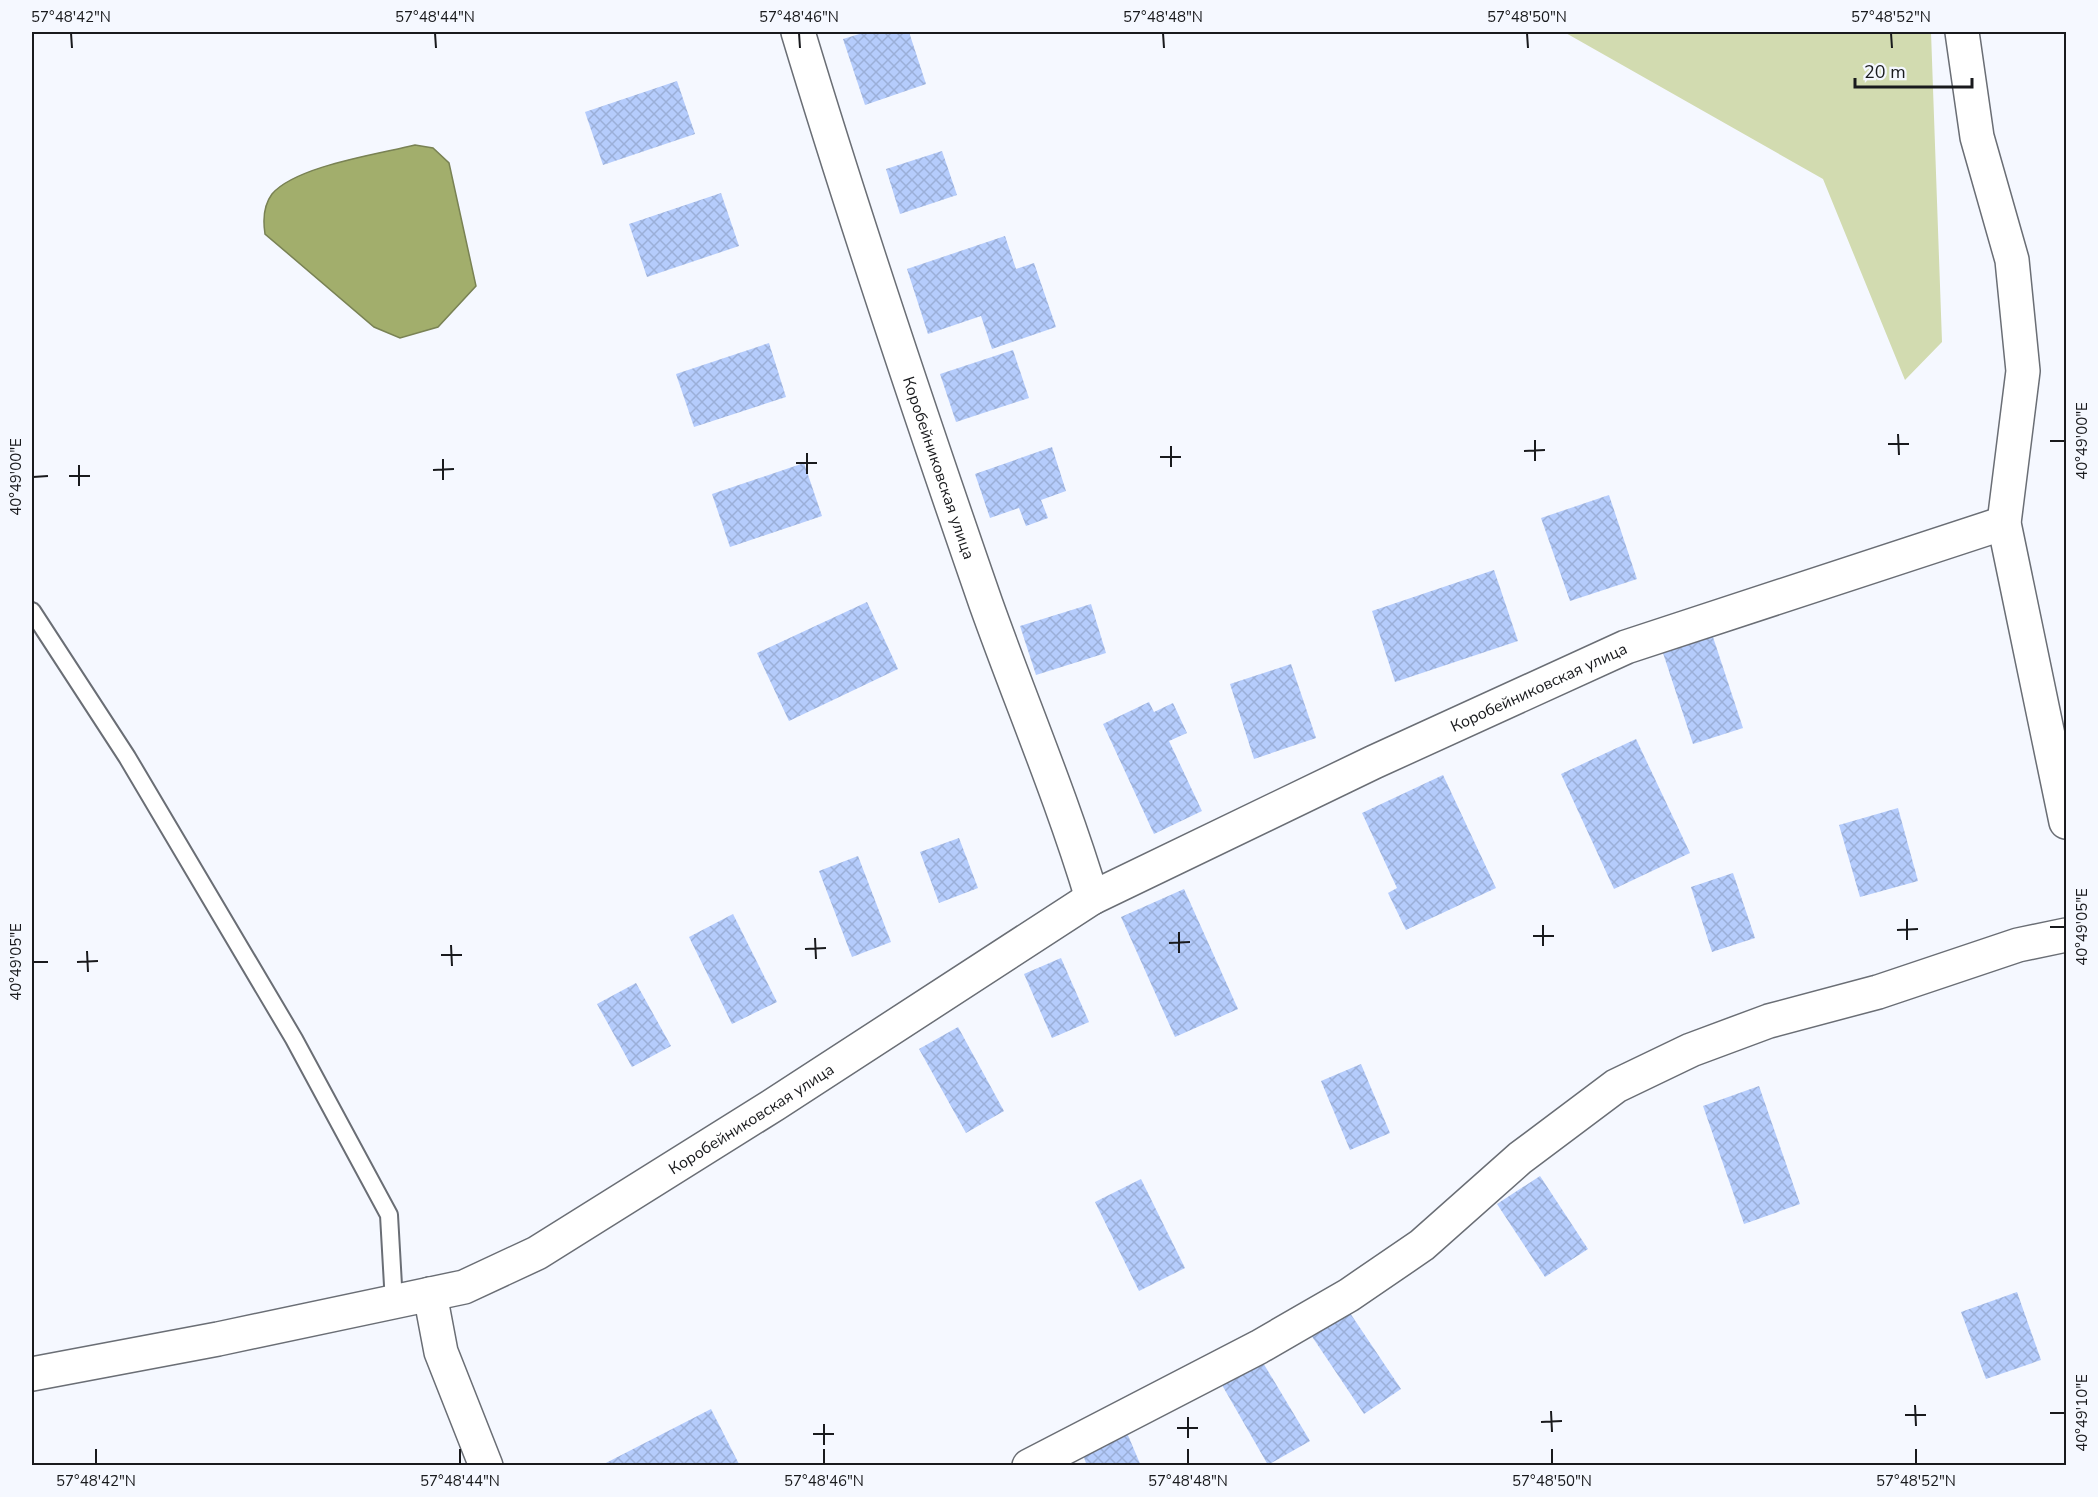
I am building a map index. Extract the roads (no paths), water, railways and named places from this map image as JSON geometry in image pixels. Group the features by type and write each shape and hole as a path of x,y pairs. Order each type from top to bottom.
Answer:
{"street":[{"name":"Коробейниковская улица","path":"798,32 858,230 987,606 1073,835 1092,898"},
{"path":"1962,32 1977,137 2012,260 2023,371 2004,523 2067,822"},
{"name":"Коробейниковская улица","path":"32,1374 394,1303 464,1287 537,1253 775,1104 1092,898 1374,762 1626,647 2004,523"},
{"path":"1029,1466 1259,1347 1349,1295 1422,1245 1520,1158 1616,1086 1691,1050 1769,1021 1878,992 2018,945 2067,935"},
{"path":"430,1294 441,1352 486,1466"}],"lane":[{"path":"32,611 127,757 294,1039 389,1215 394,1303"}]}
